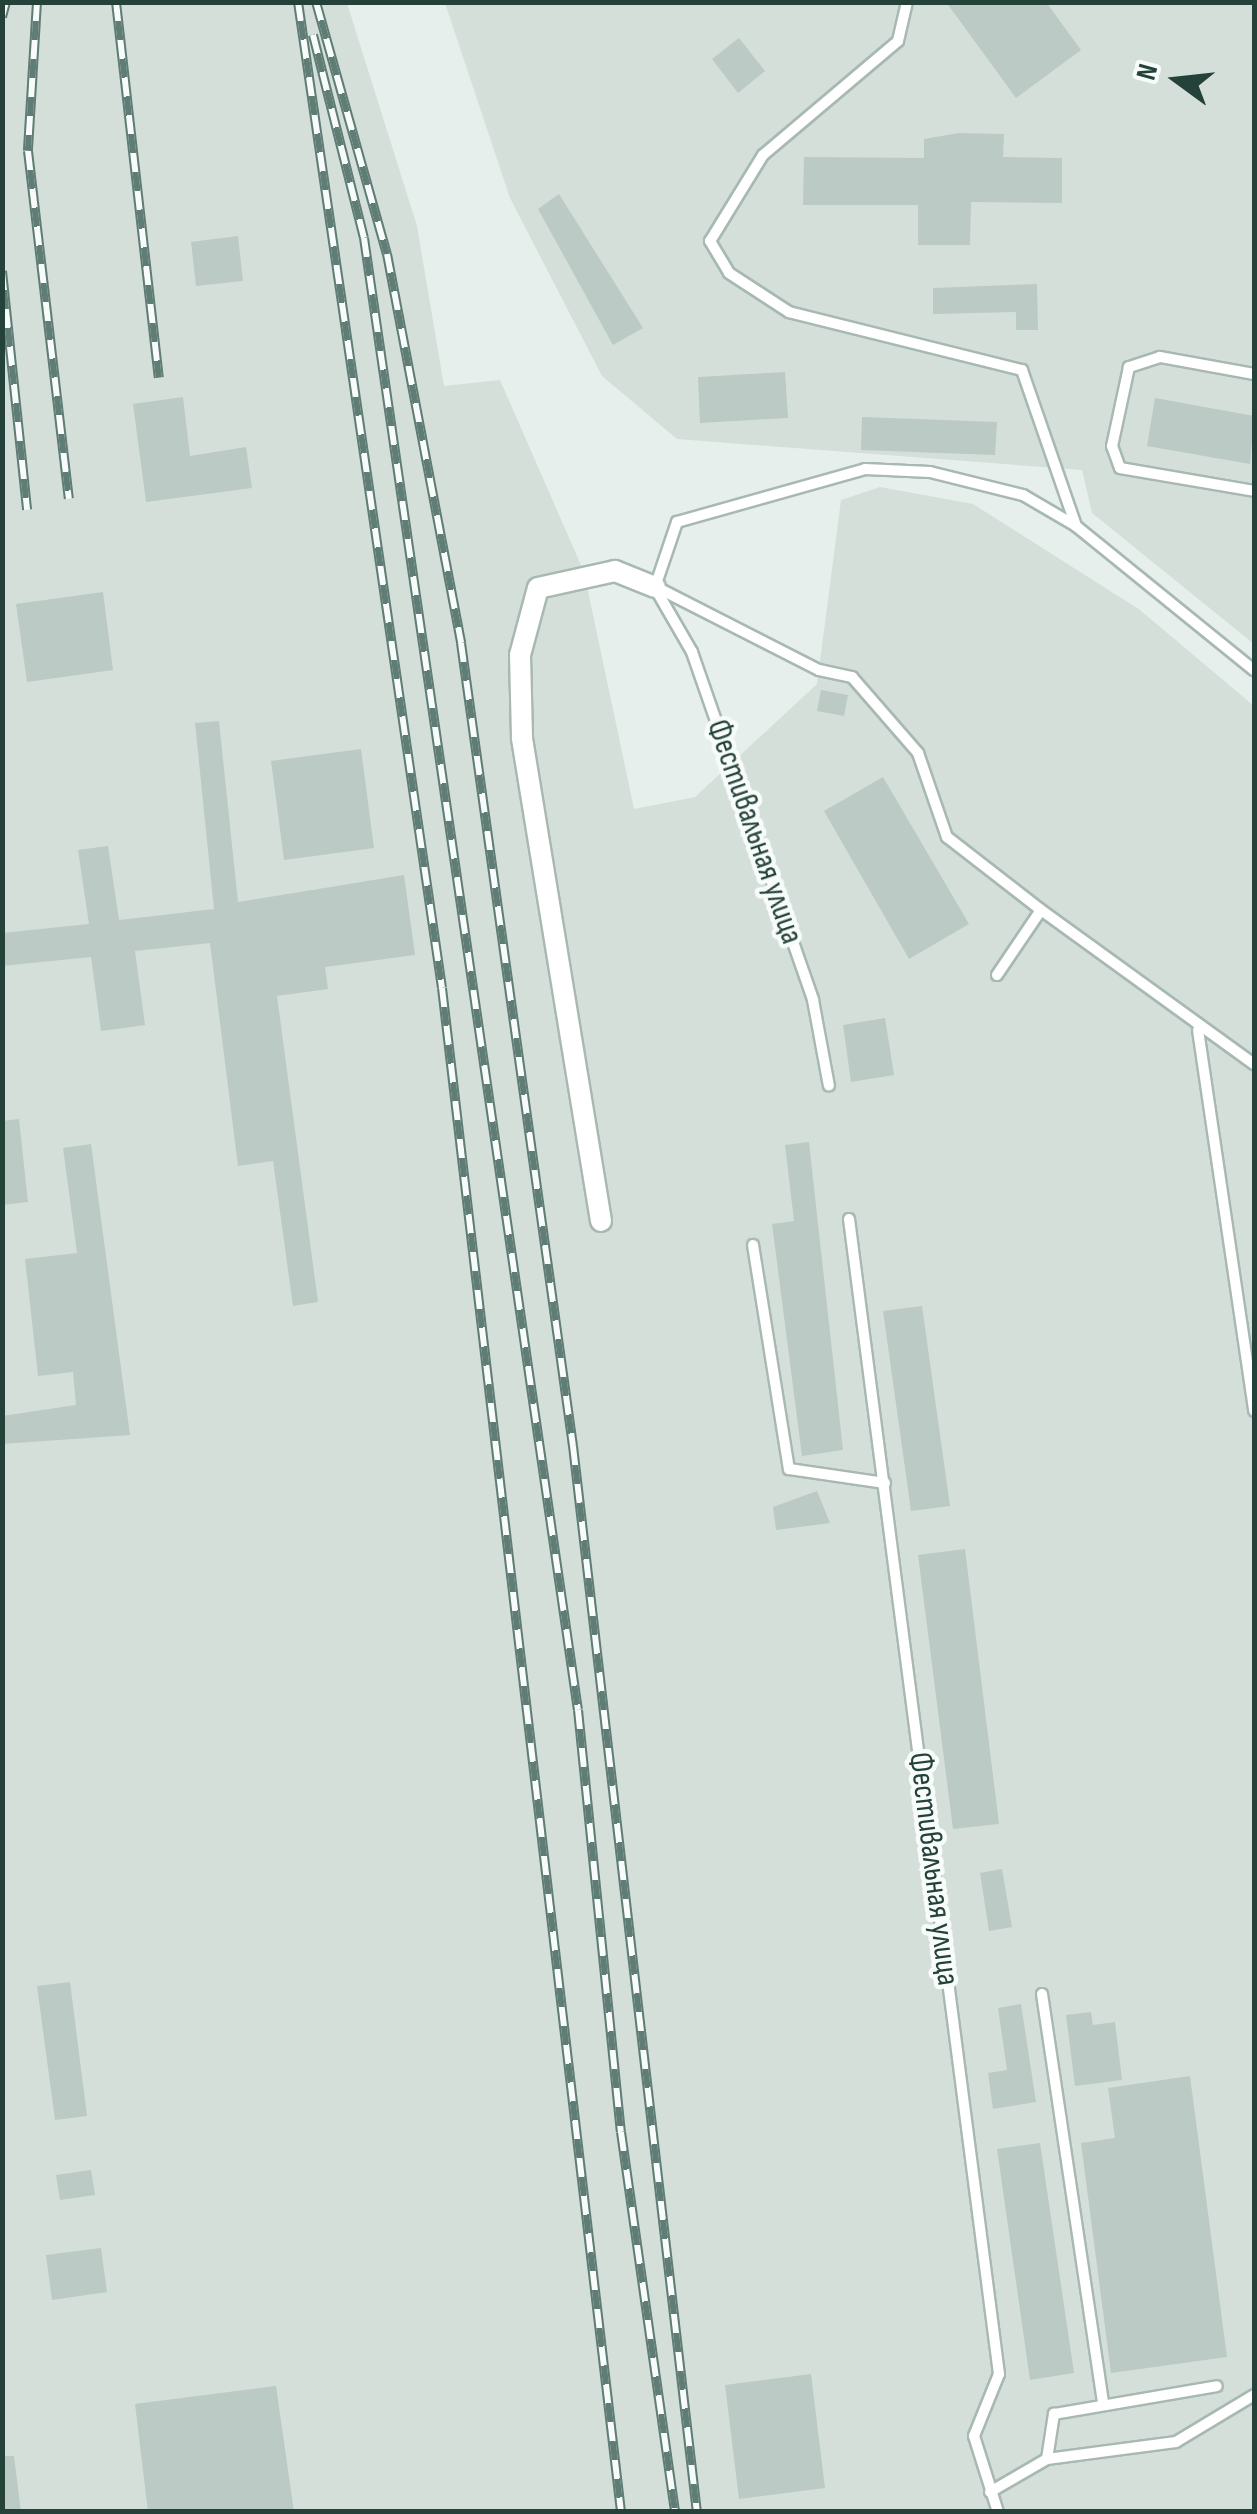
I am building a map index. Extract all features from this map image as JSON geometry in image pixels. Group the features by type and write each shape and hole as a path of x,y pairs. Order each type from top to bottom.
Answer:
{"street":[{"path":"602,1221 522,737 520,655 538,588 615,570 655,587"}],"lane":[{"path":"907,2 898,40 763,156 710,241 728,273 789,312 1022,370 1076,526"},
{"path":"1254,374 1160,357 1129,367 1112,446 1120,468 1254,491"},
{"path":"1254,670 1076,526 1023,495 930,472 866,469 678,522 655,587 819,670 852,677 918,754 947,838 1042,910 1185,1007 1198,1030 1254,1411"},
{"name":"Фестивальная улица","path":"655,587 692,652 813,1000 828,1086"},
{"path":"997,975 1042,910"},
{"path":"1198,1030 1254,1064"},
{"name":"Фестивальная улица","path":"849,1218 999,2374 974,2436 998,2512"},
{"path":"752,1245 789,1469 885,1483"},
{"path":"1042,1994 1103,2404"},
{"path":"1047,2459 1054,2414 1217,2386"},
{"path":"990,2492 1047,2459 1176,2442 1254,2395"}],"shaded area":[{"path":"3,3 347,3 417,226 444,386 500,380 584,572 634,809 695,797 817,684 841,500 880,487 973,504 1140,610 1254,706 1254,2511 3,2512"},
{"path":"445,3 1254,3 1254,644 1092,513 1082,470 677,439 602,376 510,198"}],"building":[{"path":"946,2 1046,2 1081,50 1016,98"},
{"path":"739,38 765,71 738,93 712,59"},
{"path":"959,133 1004,134 1003,157 1062,158 1062,203 971,202 970,245 918,245 918,205 803,205 804,157 924,158 924,139"},
{"path":"559,194 643,328 613,345 538,209"},
{"path":"238,236 243,281 196,286 191,242"},
{"path":"1037,284 1038,330 1016,330 1016,312 933,314 933,288"},
{"path":"785,372 788,418 700,423 698,377"},
{"path":"183,397 190,456 246,447 252,488 146,502 133,404"},
{"path":"1155,398 1254,416 1250,464 1147,446"},
{"path":"862,417 997,422 995,455 861,450"},
{"path":"103,592 113,670 27,682 16,604"},
{"path":"821,690 848,695 844,716 817,711"},
{"path":"219,721 238,902 404,875 415,955 325,967 328,989 277,996 318,1302 293,1306 273,1161 238,1166 210,943 135,951 145,1025 101,1031 91,957 2,966 2,933 89,924 78,850 108,846 119,920 214,909 195,723"},
{"path":"361,749 374,848 284,860 271,761"},
{"path":"883,777 969,924 909,959 824,811"},
{"path":"885,1018 894,1075 851,1082 843,1025"},
{"path":"19,1119 28,1202 2,1205 2,1121"},
{"path":"809,1142 843,1450 802,1456 772,1224 794,1221 785,1145"},
{"path":"91,1144 130,1435 2,1444 2,1416 76,1405 73,1372 38,1376 25,1259 77,1253 63,1148"},
{"path":"922,1306 950,1506 911,1511 883,1311"},
{"path":"817,1491 830,1523 776,1530 773,1507"},
{"path":"965,1549 999,1824 953,1829 918,1555"},
{"path":"1002,1869 1012,1927 989,1931 980,1873"},
{"path":"70,1982 87,2116 55,2120 37,1986"},
{"path":"1021,2004 1036,2102 993,2109 988,2073 1007,2070 998,2008"},
{"path":"1091,2012 1093,2025 1115,2022 1122,2080 1075,2086 1066,2015"},
{"path":"1190,2076 1227,2357 1111,2373 1081,2143 1115,2138 1108,2088"},
{"path":"1040,2143 1074,2373 1030,2380 997,2149"},
{"path":"91,2170 95,2195 60,2200 56,2175"},
{"path":"101,2248 107,2292 52,2300 46,2255"},
{"path":"811,2374 825,2488 739,2499 725,2385"},
{"path":"276,2386 294,2512 148,2512 135,2404"},
{"path":"2,2456 14,2456 21,2512 2,2512"}],"railway":[{"path":"2,17 6,2"},
{"path":"37,2 28,151 69,499"},
{"path":"116,2 159,378"},
{"path":"298,2 442,988 621,2512"},
{"path":"316,2 387,254 461,643 573,1446 697,2512"},
{"path":"313,35 364,238 578,1710 621,2132 675,2512"},
{"path":"2,271 27,510"}]}
